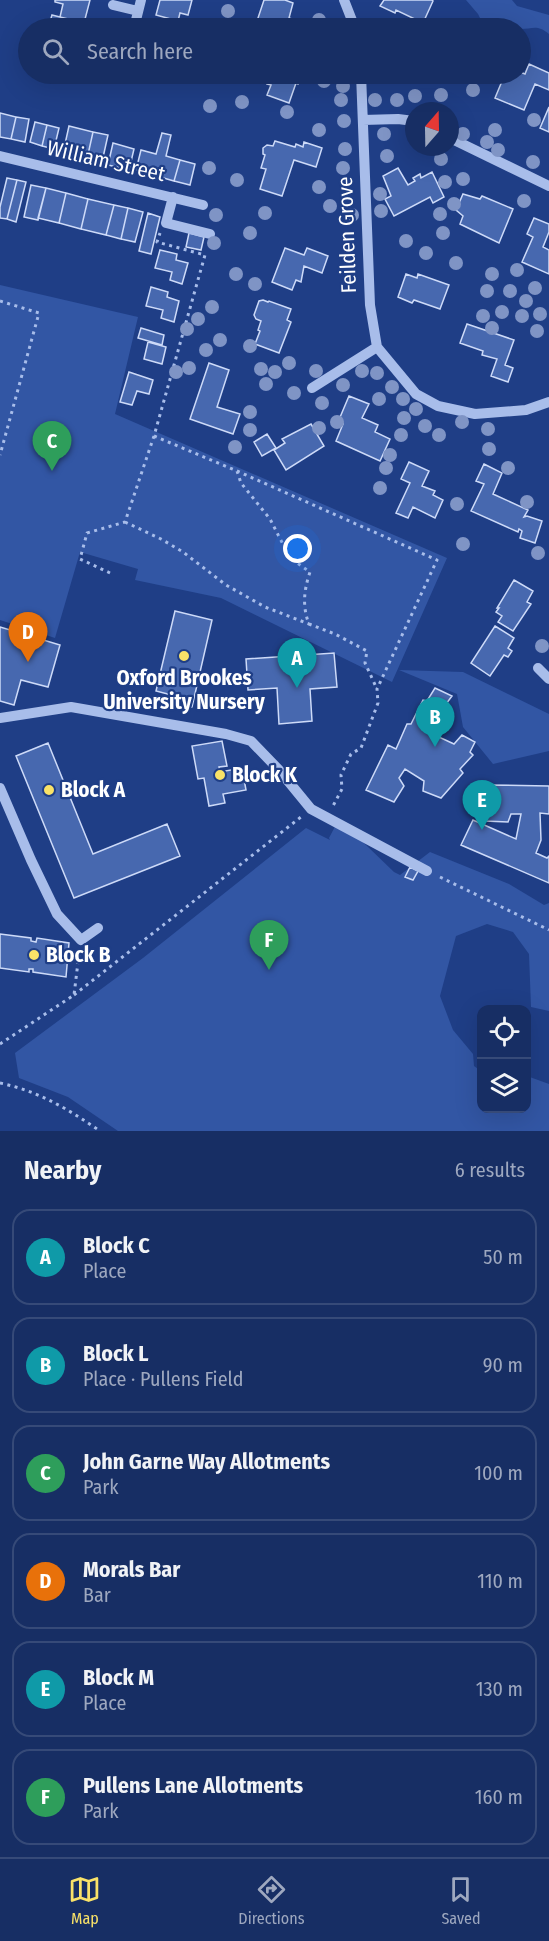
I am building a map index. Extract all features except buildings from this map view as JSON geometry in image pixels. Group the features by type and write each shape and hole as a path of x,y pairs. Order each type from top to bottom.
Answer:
{"street":[{"path":"136,18 141,0"},
{"path":"344,0 351,18"},
{"path":"113,5 138,11"},
{"name":"Feilden Grove","path":"361,84 370,305 377,347"},
{"path":"363,120 405,120"},
{"path":"459,142 549,186"},
{"name":"William Street","path":"0,156 203,205"},
{"path":"173,197 166,223 210,234"},
{"path":"312,388 377,347 416,394 438,406 475,414 526,410 549,402"},
{"path":"538,668 549,679"},
{"path":"0,718 71,707 226,734 251,741 279,770 311,809 427,871"},
{"path":"0,788 57,914 81,940 98,928"}],"path":[{"path":"125,522 154,436 205,255 157,242 160,231"},
{"path":"0,301 39,313 0,455"},
{"path":"154,436 437,560 377,689"},
{"path":"237,471 241,483 270,519 290,558 310,572 304,593 309,624"},
{"path":"110,573 80,559 87,533 125,522 176,548 226,585 265,607 335,634 367,651 365,663 377,689 378,703 361,748 351,754 341,774 342,789 337,798"},
{"path":"0,1044 74,995 303,815"},
{"path":"427,871 549,930"},
{"path":"74,995 81,940"},
{"path":"0,1083 44,1096 64,1106 100,1131"}],"shaded area":[{"path":"466,0 512,0 517,6 549,15 549,34 538,28 531,28 531,18 480,18"},
{"path":"0,285 138,317 115,414 447,558 392,682 221,598 135,580 138,569 80,552 55,638 0,620"},
{"path":"399,670 463,672 549,714 549,751 493,764 463,727 457,694"},
{"path":"339,819 394,872 400,875 430,852 509,884 544,905 549,903 549,1011 531,1007 529,954 513,932 487,924 456,936 440,996 453,1030 473,1054 474,1066 477,1068 477,1113 531,1113 531,1077 549,1084 549,1131 118,1131 68,1097 19,1078 15,1053 143,958 306,828 330,840"}],"place":[{"name":"John Garne Way Allotments","path":"52,471"},
{"name":"Oxford Brookes University Nursery","path":"184,656"},
{"name":"Morals Bar","path":"28,662"},
{"name":"Block C","path":"297,688"},
{"name":"Block L","path":"435,747"},
{"name":"Block K","path":"220,775"},
{"name":"Block A","path":"49,790"},
{"name":"Block M","path":"482,830"},
{"name":"Block B","path":"34,955"},
{"name":"Pullens Lane Allotments","path":"269,970"}]}
